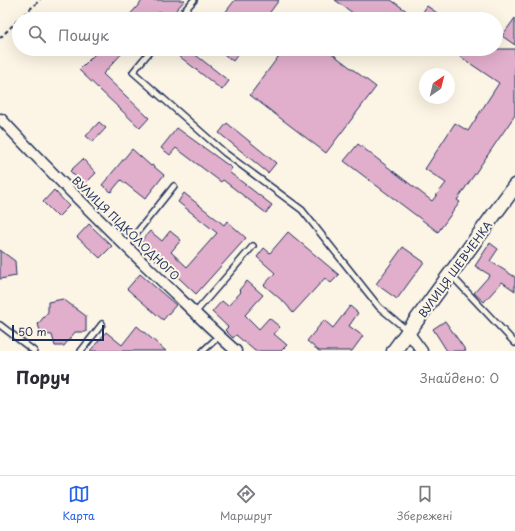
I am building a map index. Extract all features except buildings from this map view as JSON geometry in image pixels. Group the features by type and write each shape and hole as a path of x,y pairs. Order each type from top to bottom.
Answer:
{"street":[{"name":"ВУЛИЦЯ ПІДКОЛОДНОГО","path":"1,120 35,156 126,246 236,351"},
{"name":"ВУЛИЦЯ ШЕВЧЕНКА","path":"394,351 515,186"},
{"path":"408,332 422,351"}],"lane":[{"path":"183,12 194,0"},
{"path":"146,56 133,72 225,153 302,210 379,307 408,332"},
{"path":"126,246 174,186"},
{"path":"195,313 253,246"},
{"path":"450,274 515,343"},
{"path":"81,351 102,324"},
{"path":"0,325 34,351"},
{"path":"203,351 219,336"}],"path":[{"path":"27,12 40,0"},
{"path":"0,38 12,26"}]}
